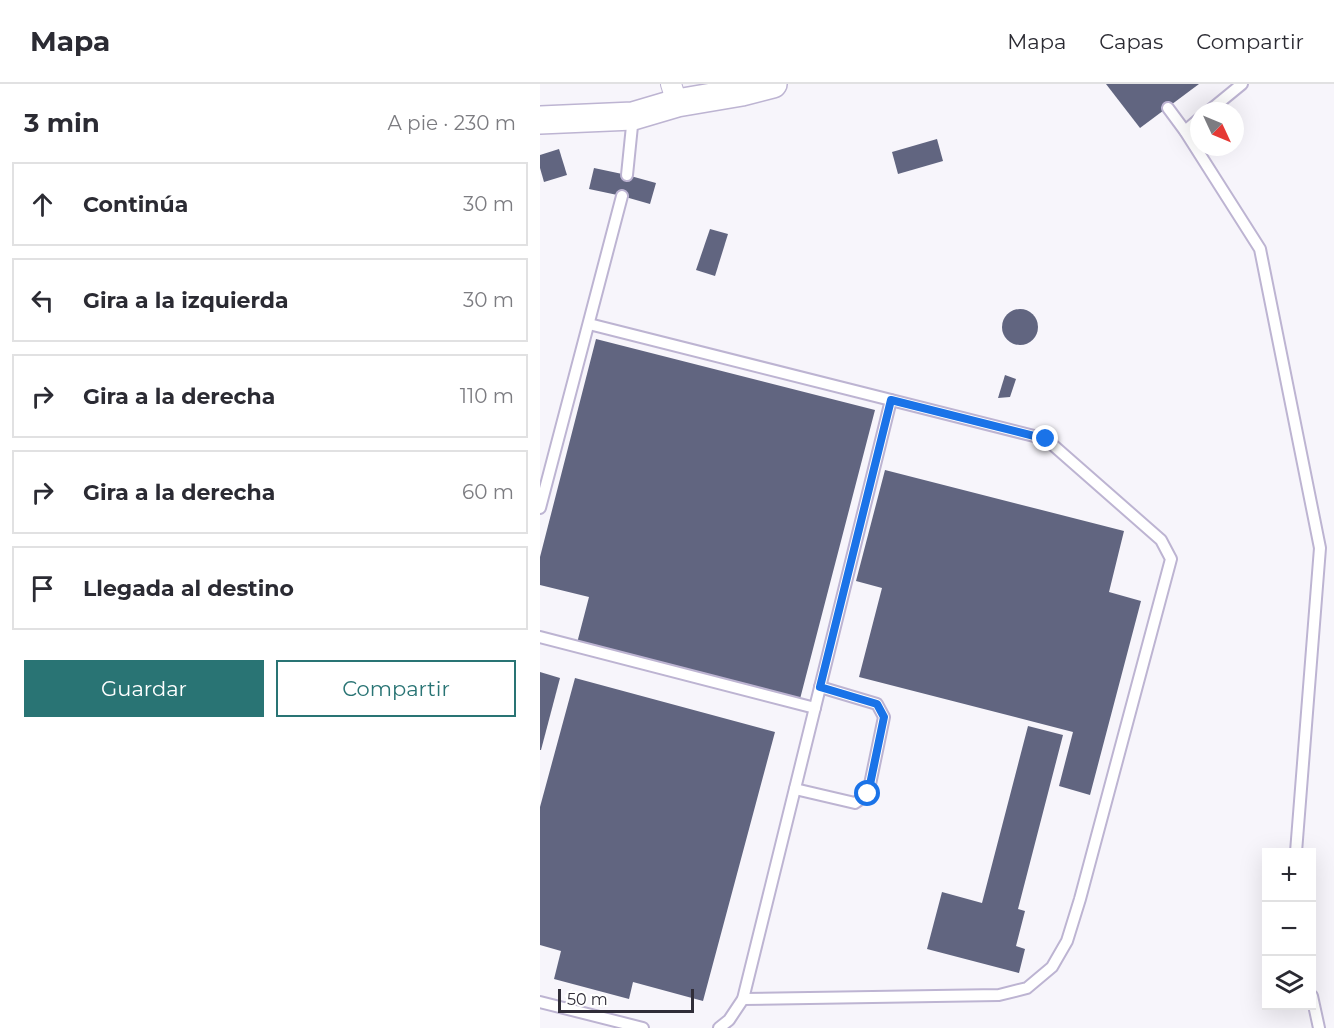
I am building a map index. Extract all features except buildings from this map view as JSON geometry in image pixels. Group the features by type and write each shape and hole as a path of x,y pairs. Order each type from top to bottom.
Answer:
{"street":[{"path":"540,120 633,116 674,94 742,92 773,84"}],"lane":[{"path":"1220,102 1242,84"},
{"path":"1168,108 1185,130 1260,249 1320,548 1296,848"},
{"path":"627,175 633,116"},
{"path":"1185,130 1190,126"},
{"path":"540,508 622,196"},
{"path":"589,324 1046,439 1161,540 1171,560 1080,899 1067,941 1052,967 1027,988 999,995 743,999"},
{"path":"719,1028 729,1020 743,999 891,400"},
{"path":"540,637 815,708"},
{"path":"795,789 855,803 868,794 884,717 877,704 820,687"},
{"path":"540,1002 643,1028"},
{"path":"1314,1010 1319,1028"}],"route":[{"path":"868,794 884,717 877,704 820,687 891,400 1046,439"}]}
